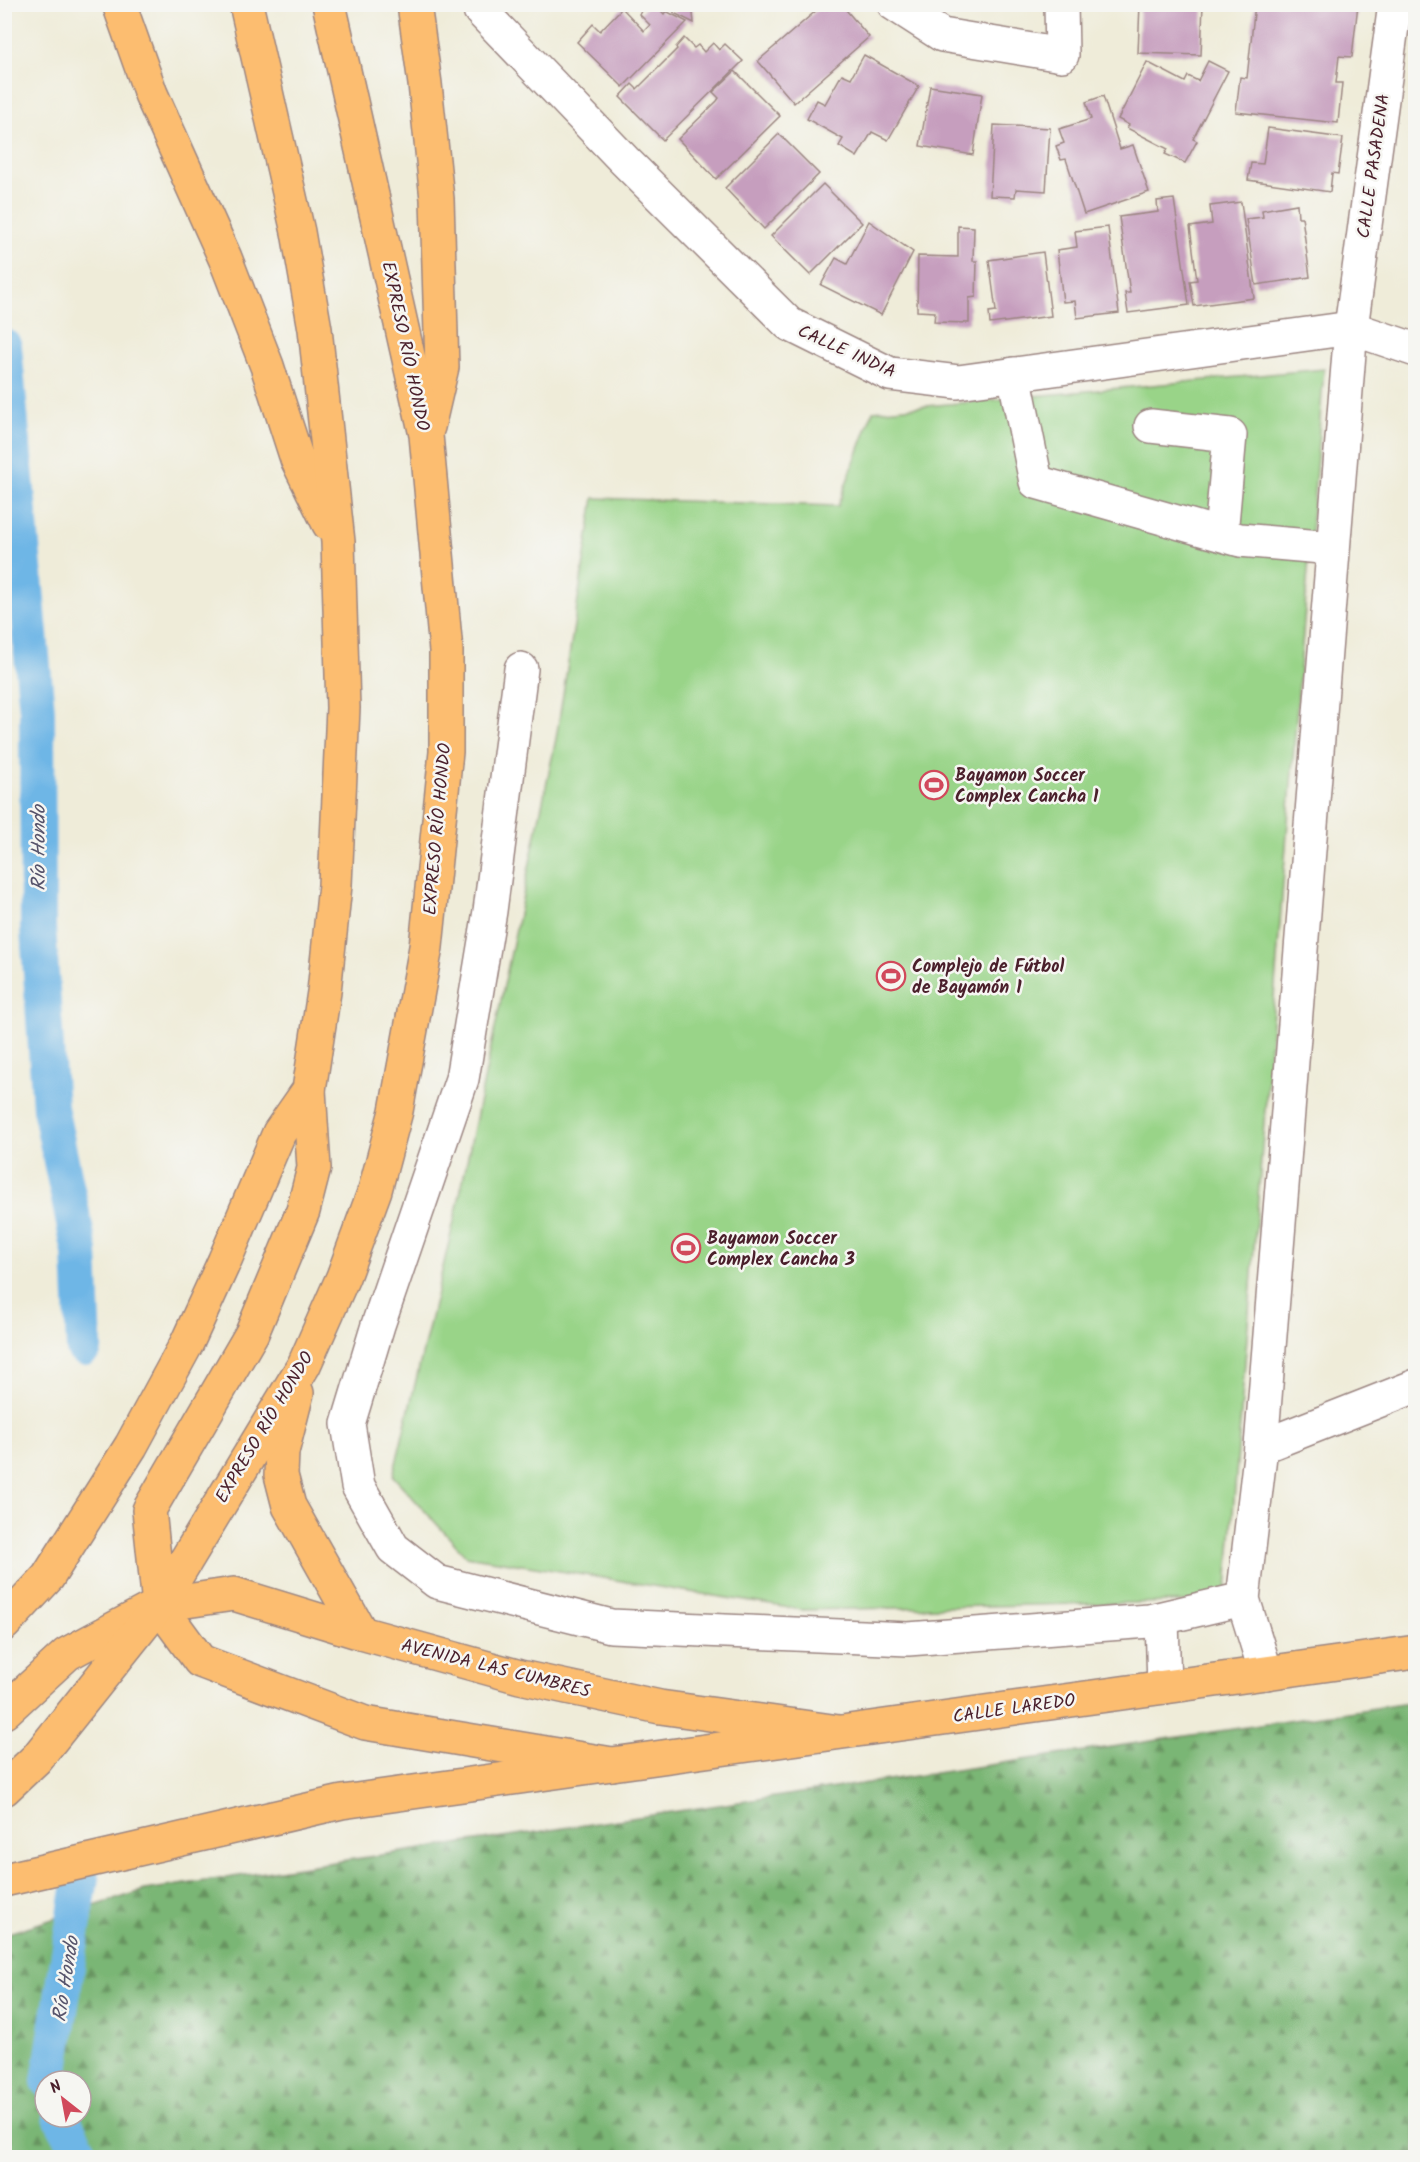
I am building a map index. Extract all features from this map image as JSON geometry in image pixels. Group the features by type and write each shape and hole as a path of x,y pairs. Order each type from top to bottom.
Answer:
{"main road":[{"path":"118,4 151,94 238,290 267,366 297,459 338,542"},
{"path":"246,4 298,232 315,329 338,542 344,708 335,885 324,992 309,1090 314,1168 303,1211 252,1334 149,1510 159,1605 200,1661 365,1723 612,1764"},
{"name":"EXPRESO RÍO HONDO","path":"159,1605 304,1365 343,1277 375,1190 396,1111 426,947 446,752 446,651 426,435 329,4"},
{"path":"414,4 437,199 442,367 426,435"},
{"path":"4,1624 48,1577 131,1446 186,1343 225,1262 279,1133 309,1090"},
{"path":"304,1365 282,1452 281,1475 289,1506 361,1633"},
{"name":"AVENIDA LAS CUMBRES","path":"159,1605 234,1594 361,1633 520,1677 660,1707 839,1732"},
{"path":"4,1712 67,1654 159,1605"},
{"path":"4,1789 36,1759 159,1605"},
{"name":"CALLE LAREDO","path":"4,1880 342,1802 1416,1652"}],"street":[{"name":"CALLE INDIA","path":"478,4 480,10 626,161 789,324 890,374 958,382 1351,328 1416,350"},
{"path":"894,4 942,35 1062,55 1061,4"},
{"name":"CALLE PASADENA","path":"1243,1599 1261,1447 1351,328 1395,4"},
{"path":"1014,374 1036,482 1240,540 1333,548"},
{"path":"1151,426 1230,435 1221,534"},
{"path":"521,669 490,911 462,1079 378,1324 348,1424 358,1486 393,1548 437,1582 611,1626 908,1639 1162,1619 1243,1599 1266,1673"},
{"path":"1261,1447 1416,1386"},
{"path":"1162,1619 1164,1687"}],"green space":[{"name":"Complejo de Fútbol de Bayamón 1","path":"1324,369 1226,1601 802,1610 466,1556 393,1476 456,1213 556,739 594,498 838,506 873,411"},
{"path":"1415,1702 1415,2157 5,2157 5,1934 145,1890"}],"building":[{"path":"649,4 655,4 664,14 666,11 687,22 623,87 577,42 593,24 600,31 622,8 644,31 650,25 639,14"},
{"path":"673,4 692,4 694,23 674,13"},
{"path":"815,4 841,4 869,37 794,103 758,61 818,9"},
{"path":"1140,4 1203,4 1201,55 1138,53"},
{"path":"1255,4 1358,4 1352,57 1339,56 1336,83 1342,83 1338,123 1236,112 1240,77 1247,78"},
{"path":"684,38 694,48 698,45 704,52 713,43 719,50 725,44 743,61 663,140 620,97 632,84 637,89 677,49 676,47"},
{"path":"864,55 919,86 888,140 872,132 857,157 839,146 843,139 807,119 817,100 825,104 842,74 851,78"},
{"path":"1208,61 1228,71 1193,139 1197,141 1185,163 1165,154 1168,149 1127,128 1129,125 1118,119 1147,62 1185,82 1188,76 1198,81"},
{"path":"735,71 780,116 716,179 678,139 717,101 719,98 713,92"},
{"path":"930,86 982,94 973,155 920,146"},
{"path":"1103,96 1120,149 1133,145 1149,192 1084,214 1066,159 1061,160 1056,146 1064,143 1059,129 1091,119 1086,102"},
{"path":"994,125 1050,128 1046,191 1016,189 1015,197 990,196"},
{"path":"1268,128 1343,138 1338,174 1332,173 1330,192 1248,180 1251,163 1263,164"},
{"path":"779,134 819,174 764,229 725,188"},
{"path":"823,184 862,223 810,275 771,236"},
{"path":"1174,199 1189,305 1128,313 1125,293 1130,293 1119,217 1158,212 1157,201"},
{"path":"1241,202 1254,298 1194,306 1190,281 1197,280 1190,227 1212,224 1210,206"},
{"path":"1297,204 1298,217 1302,217 1310,277 1256,285 1246,219 1263,217 1262,210"},
{"path":"869,221 913,252 881,315 821,285 836,258 847,264"},
{"path":"958,226 974,227 973,261 977,261 976,297 969,298 969,323 934,322 935,312 917,311 918,256 958,257"},
{"path":"1108,227 1119,313 1077,318 1075,301 1063,302 1057,250 1077,247 1075,231"},
{"path":"1043,252 1051,316 990,324 989,312 996,311 989,260"}],"waterway":[{"name":"Río Hondo","path":"4,347 37,711 38,928 50,1108 80,1252 84,1348"},
{"name":"Río Hondo","path":"51,2069 81,1877"},
{"name":"Río Hondo","path":"67,2129 83,2158"}],"place":[{"name":"Bayamon Soccer Complex Cancha 1","path":"934,785"},
{"name":"Complejo de Fútbol de Bayamón 1","path":"891,976"},
{"name":"Bayamon Soccer Complex Cancha 3","path":"686,1248"}]}
